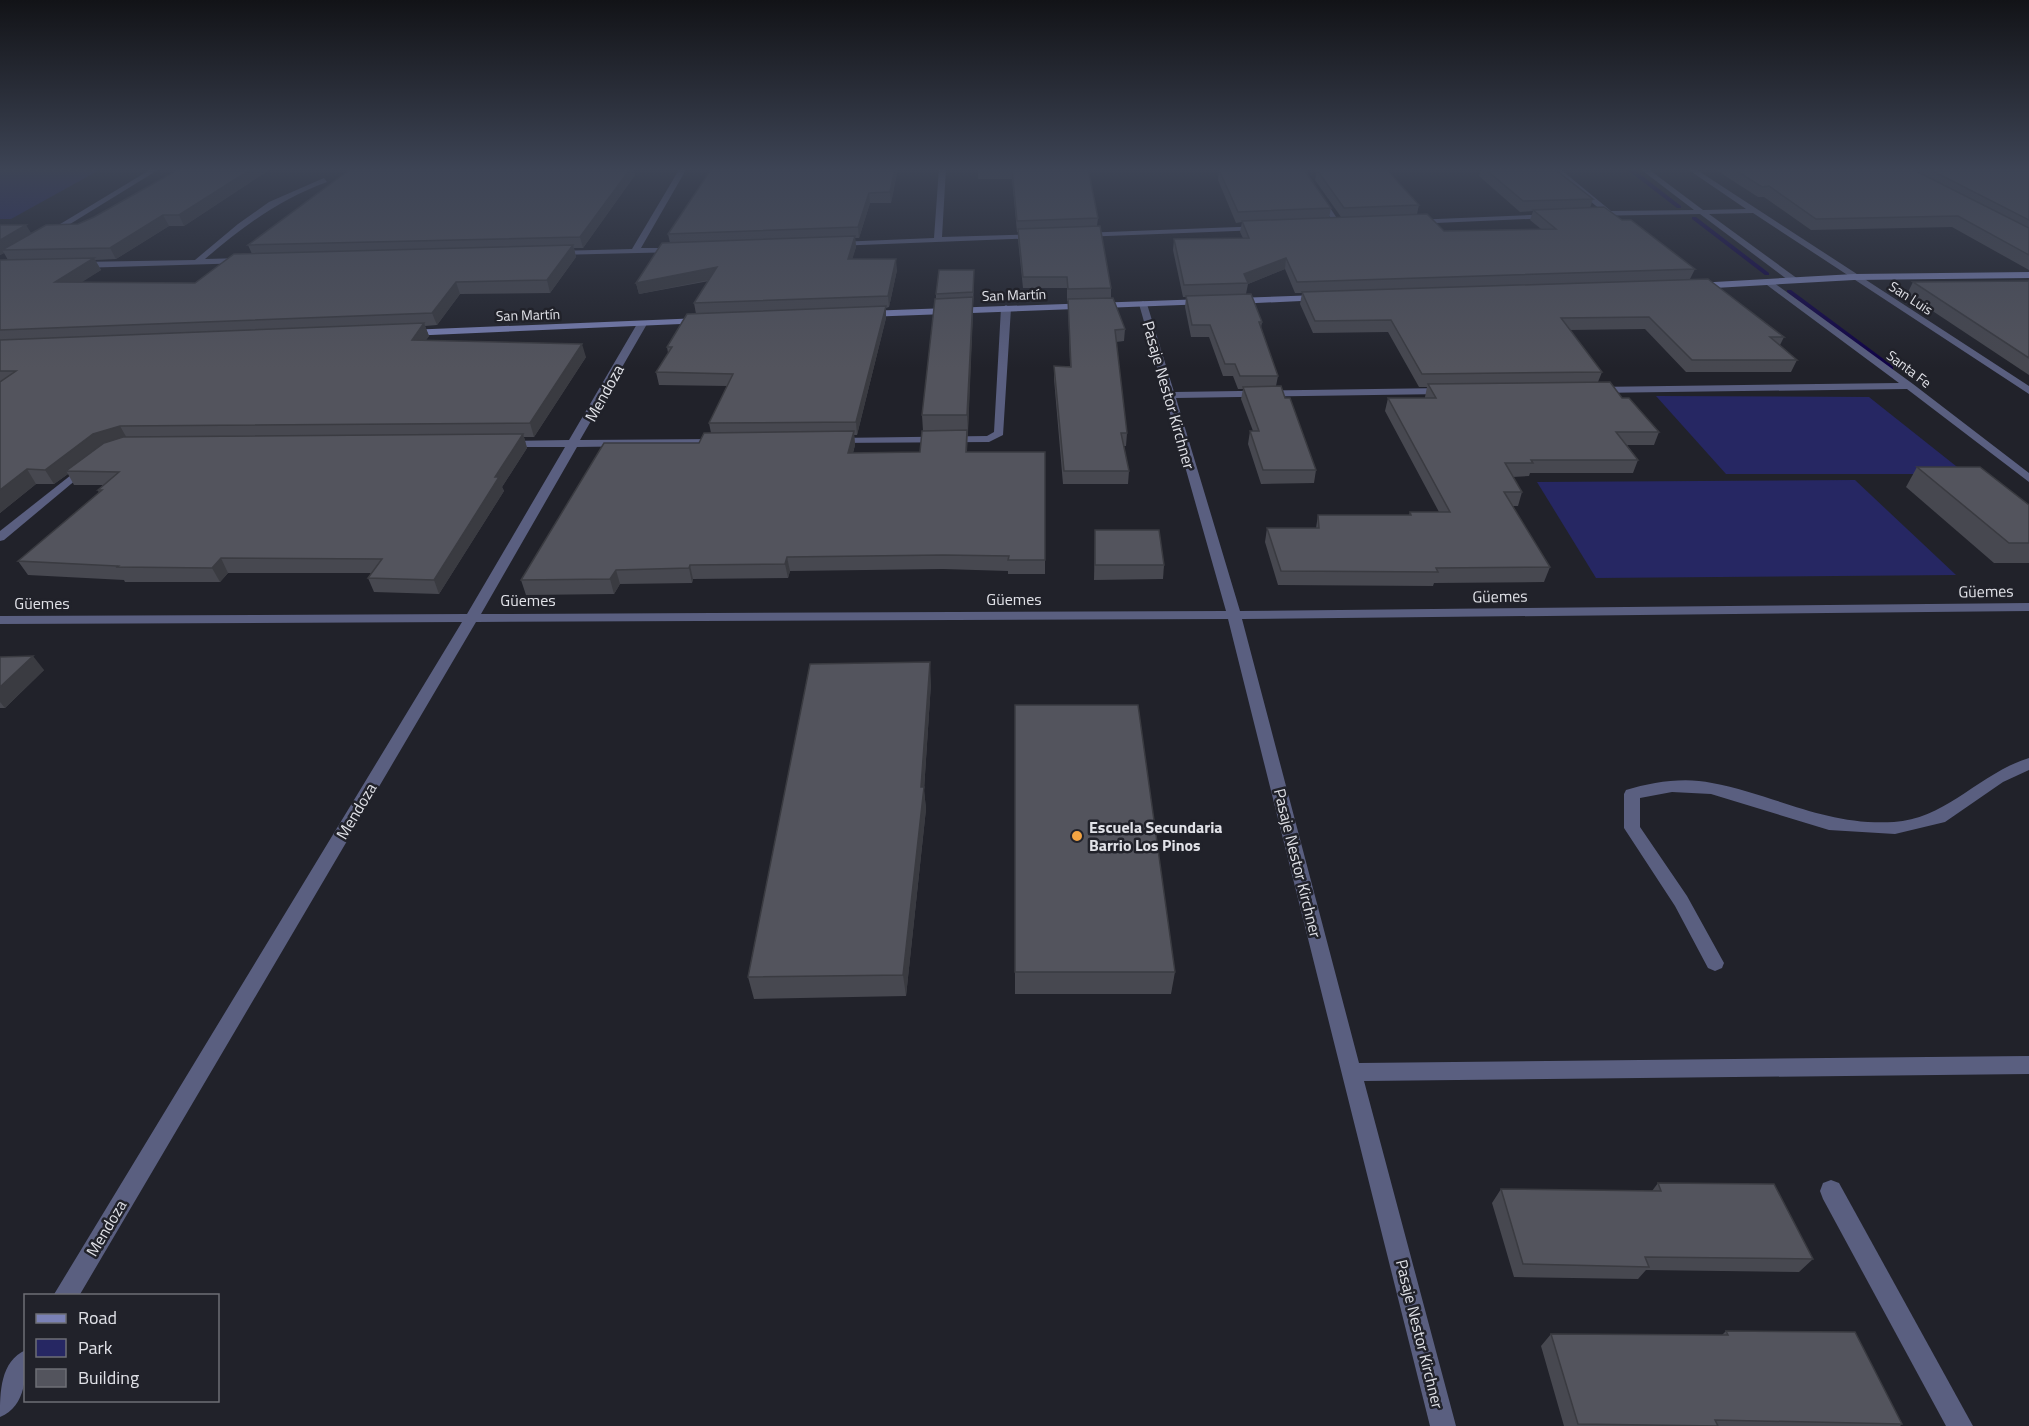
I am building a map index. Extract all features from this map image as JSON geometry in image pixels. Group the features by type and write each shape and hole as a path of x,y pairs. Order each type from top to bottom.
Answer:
{"street":[{"path":"39,239 46,235"},
{"path":"197,262 229,235"},
{"path":"635,251 645,235"},
{"path":"938,235 938,240"},
{"path":"1068,235 1079,235"},
{"path":"1731,235 1795,281"},
{"name":"San Luis","path":"1790,235 2029,391"},
{"path":"833,244 1044,236"},
{"path":"540,254 681,250"},
{"path":"70,265 256,261"},
{"path":"1687,286 1854,277 2029,275"},
{"name":"Santa Fe","path":"1770,283 2029,479"},
{"path":"1226,301 1332,298"},
{"name":"San Martín","path":"854,315 1214,301"},
{"name":"Pasaje Nestor Kirchner","path":"1143,304 1234,615 1443,1426"},
{"path":"824,441 989,439 999,434 1006,308"},
{"name":"San Martín","path":"392,333 712,321"},
{"name":"Mendoza","path":"66,1294 473,616 642,324"},
{"path":"1586,390 1909,386"},
{"path":"1168,394 1455,391"},
{"path":"493,444 729,442"},
{"path":"0,537 93,461"},
{"name":"Güemes","path":"0,620 473,616 1234,615 2029,607"},
{"path":"1715,963 1681,901 1632,828 1632,794 1672,786 1711,788 1829,824 1895,828 1939,818 1997,778 2029,764"},
{"path":"1352,1072 2029,1065"},
{"path":"1831,1191 1960,1426"},
{"path":"0,1404 24,1365"}],"green space":[{"path":"1656,396 1869,397 1966,474 1726,474"},
{"path":"1855,480 1956,575 1596,578 1537,482"}],"building":[{"path":"0,235 9,235 0,240"},
{"path":"29,235 132,235 110,248 2,250"},
{"path":"262,235 582,235 580,237 248,245"},
{"path":"1019,235 1102,235 1111,288 1068,289 1067,277 1023,277"},
{"path":"1248,235 1650,235 1695,269 1297,282 1286,258 1244,274 1248,283 1184,285 1174,239 1249,238"},
{"path":"1992,235 2029,235 2029,255"},
{"path":"855,236 848,259 896,259 888,296 694,303 717,267 636,283 662,243"},
{"path":"573,245 547,280 456,282 432,313 0,330 0,260 94,258 55,282 195,283 234,254"},
{"path":"939,270 974,270 973,292 936,294"},
{"path":"1708,279 1784,337 1770,337 1797,360 1692,360 1649,317 1561,318 1602,372 1422,374 1391,320 1315,321 1302,292"},
{"path":"2029,281 2029,358 1913,282"},
{"path":"1251,294 1278,376 1240,376 1235,364 1225,364 1210,325 1192,325 1186,296"},
{"path":"973,297 967,415 922,415 935,299"},
{"path":"1113,298 1125,329 1115,330 1127,433 1121,433 1129,471 1064,471 1054,366 1071,367 1068,299"},
{"path":"886,306 856,422 709,423 733,374 656,372 672,347 667,347 687,314"},
{"path":"424,323 412,340 582,344 530,423 120,426 93,434 45,470 27,469 0,490 0,382 16,371 0,371 0,340"},
{"path":"1610,382 1622,398 1629,398 1659,432 1616,432 1638,460 1531,460 1533,463 1505,463 1522,492 1504,492 1550,567 1436,568 1438,572 1281,571 1267,528 1319,528 1318,515 1411,515 1410,512 1450,512 1388,398 1436,398 1428,384"},
{"path":"1281,386 1285,398 1290,398 1316,470 1263,470 1250,431 1259,431 1243,387"},
{"path":"967,430 966,452 1045,452 1045,560 1008,560 1009,556 943,555 787,557 785,564 690,565 689,568 616,570 610,579 521,580 604,443 699,443 704,433 854,431 848,453 920,452 922,431"},
{"path":"523,434 495,477 499,477 434,580 368,578 382,559 221,558 212,568 116,567 118,566 18,561 102,490 98,490 119,472 66,471 104,443 123,437"},
{"path":"1917,467 1980,467 2029,505 2029,543 2009,543"},
{"path":"1095,530 1159,530 1164,565 1095,565"},
{"path":"33,656 0,687 0,657"},
{"path":"930,662 921,787 924,787 903,975 748,977 810,664"},
{"path":"1015,705 1138,705 1175,972 1015,972"},
{"path":"1658,1183 1774,1184 1813,1259 1645,1257 1649,1267 1523,1264 1501,1189 1661,1191"},
{"path":"1726,1331 1855,1332 1902,1424 1715,1420 1718,1426 1578,1424 1551,1334 1728,1335"}],"waterway":[{"path":"1716,235 1767,274"},
{"path":"1789,291 1890,368"}],"place":[{"name":"Escuela Secundaria Barrio Los Pinos","path":"1077,836"}]}
